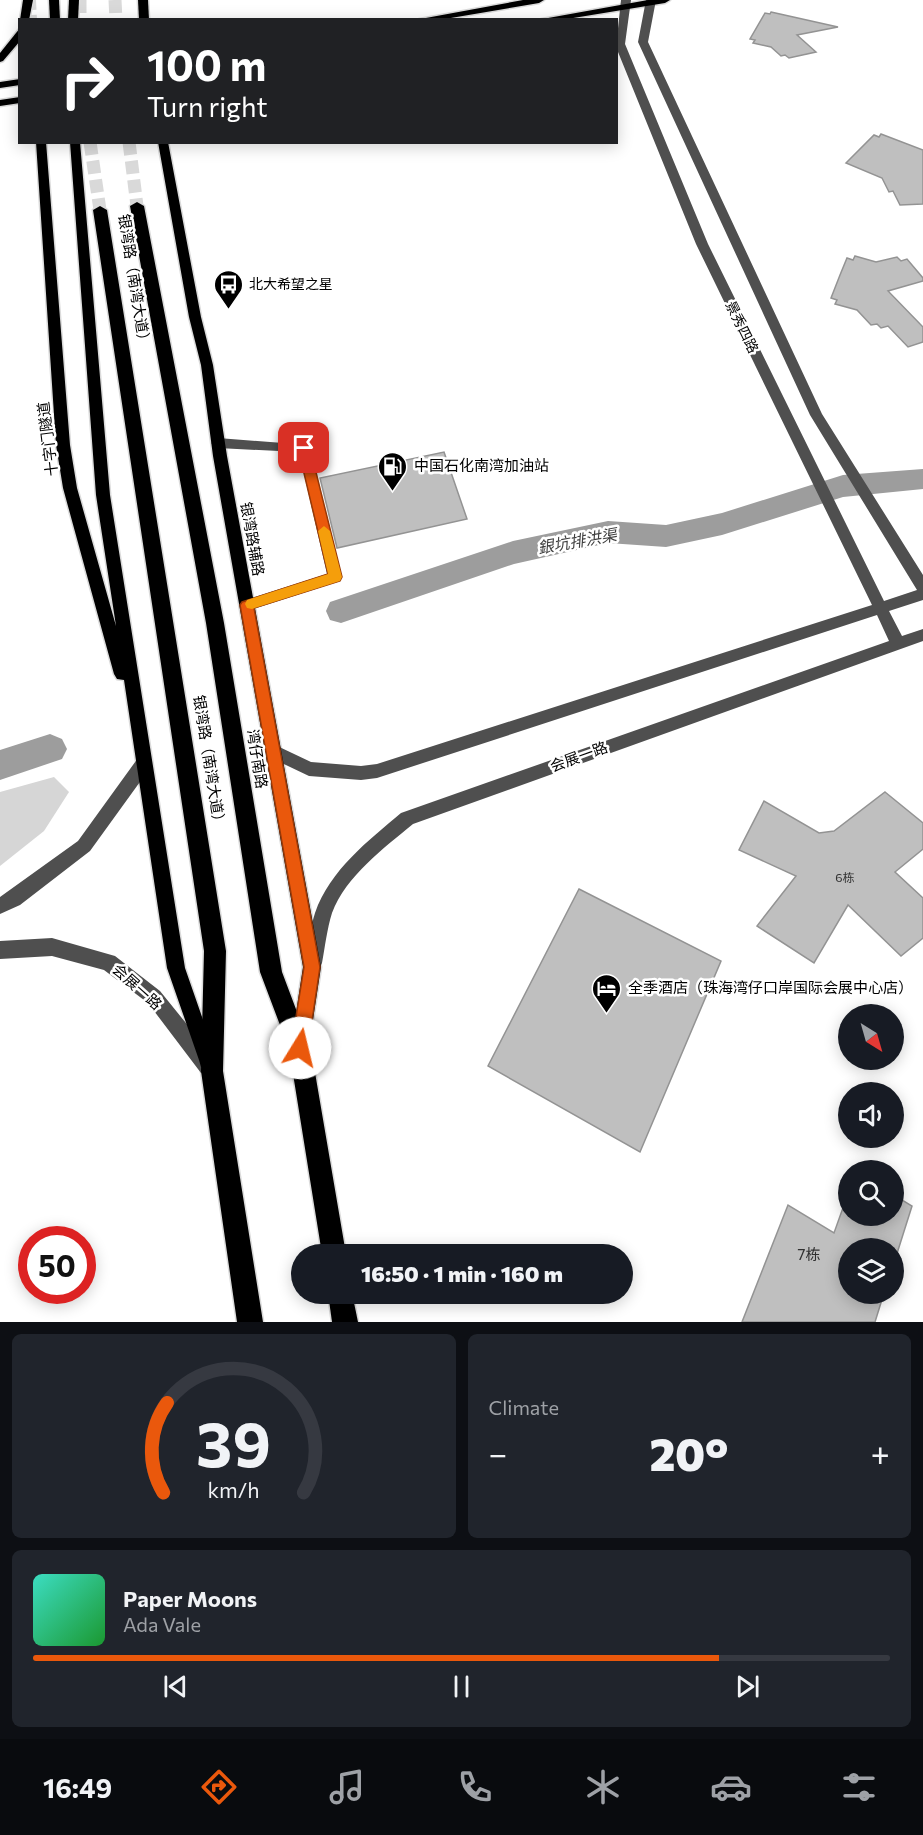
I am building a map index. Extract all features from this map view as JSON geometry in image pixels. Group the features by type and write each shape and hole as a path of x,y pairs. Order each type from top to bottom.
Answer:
{"highway":[{"name":"银湾路（南湾大道）","path":"137,206 186,472"},
{"name":"银湾路（南湾大道）","path":"100,210 215,951 212,1071 250,1322"},
{"name":"湾仔南路","path":"186,472 215,623 272,972 300,1048"},
{"path":"300,1048 332,1244"},
{"path":"342,1304 345,1322"}],"main road":[{"path":"24,18 28,0"},
{"path":"54,0 55,18"},
{"path":"73,18 74,0"},
{"path":"431,18 539,0"},
{"path":"551,18 625,3 665,0"},
{"path":"0,59 18,35"},
{"path":"0,85 18,82"},
{"path":"0,103 18,100"},
{"name":"十字门隧道","path":"41,144 65,456 70,488 134,715 138,722"},
{"path":"75,144 103,495 176,968 212,1071"},
{"name":"银湾路辅路","path":"165,145 195,317 207,365 218,443 312,967 300,1048"}],"street":[{"name":"景秀四路","path":"651,1 643,42 816,415 923,587"},
{"name":"景秀四路","path":"625,3 620,44 702,244 898,644"},
{"path":"218,443 304,448 335,577 247,605"},
{"path":"273,751 309,769 361,774 376,771 923,594"},
{"name":"会展一路","path":"312,967 324,911 340,883 374,846 407,818 923,635"},
{"path":"0,906 14,899 84,846 144,763"},
{"name":"会展一路","path":"0,950 52,947 109,962 154,997 212,1071"}],"shaded area":[{"path":"54,777 69,792 44,831 0,866 0,792"}],"building":[{"path":"771,12 838,27 797,35 816,52 789,58 785,55 781,56 771,47 753,43 755,40 750,39 765,13 770,14"},
{"path":"881,134 923,150 923,204 900,205 893,191 889,192 882,178 846,163 874,135 879,137"},
{"path":"855,256 876,262 897,257 901,261 907,259 923,278 923,281 888,291 923,327 923,342 908,347 888,326 881,328 877,324 871,325 857,310 835,304 837,300 831,298 847,258 853,260"},
{"path":"444,452 467,519 337,548 320,478"},
{"path":"885,792 923,823 923,849 895,872 923,898 923,938 901,956 848,905 814,963 757,926 796,876 739,850 764,801 819,833 834,831"},
{"name":"全季酒店（珠海湾仔口岸国际会展中心店）","path":"579,889 721,961 640,1152 488,1066"},
{"path":"904,1201 912,1206 902,1238 838,1238 838,1304 881,1304 875,1322 742,1322 788,1205 834,1233 838,1222 838,1226 904,1226"}],"waterway":[{"name":"銀坑排洪渠","path":"341,611 513,553 608,532 666,536 722,524 843,486 923,479"},
{"name":"銀坑排洪渠","path":"0,765 50,749"}],"tunnel":[{"path":"31,0 32,18"},
{"path":"80,0 80,18"},
{"path":"115,0 116,18"},
{"path":"90,144 100,210"},
{"path":"129,144 137,206"}],"slow traffic":[{"path":"252,604 335,577 324,531"}],"place":[{"name":"北大希望之星","path":"228,310"},
{"name":"中国石化南湾加油站","path":"393,492"},
{"name":"全季酒店（珠海湾仔口岸国际会展中心店）","path":"607,1014"}],"route":[{"path":"300,1048 312,967 247,605 335,577 304,448"}]}
